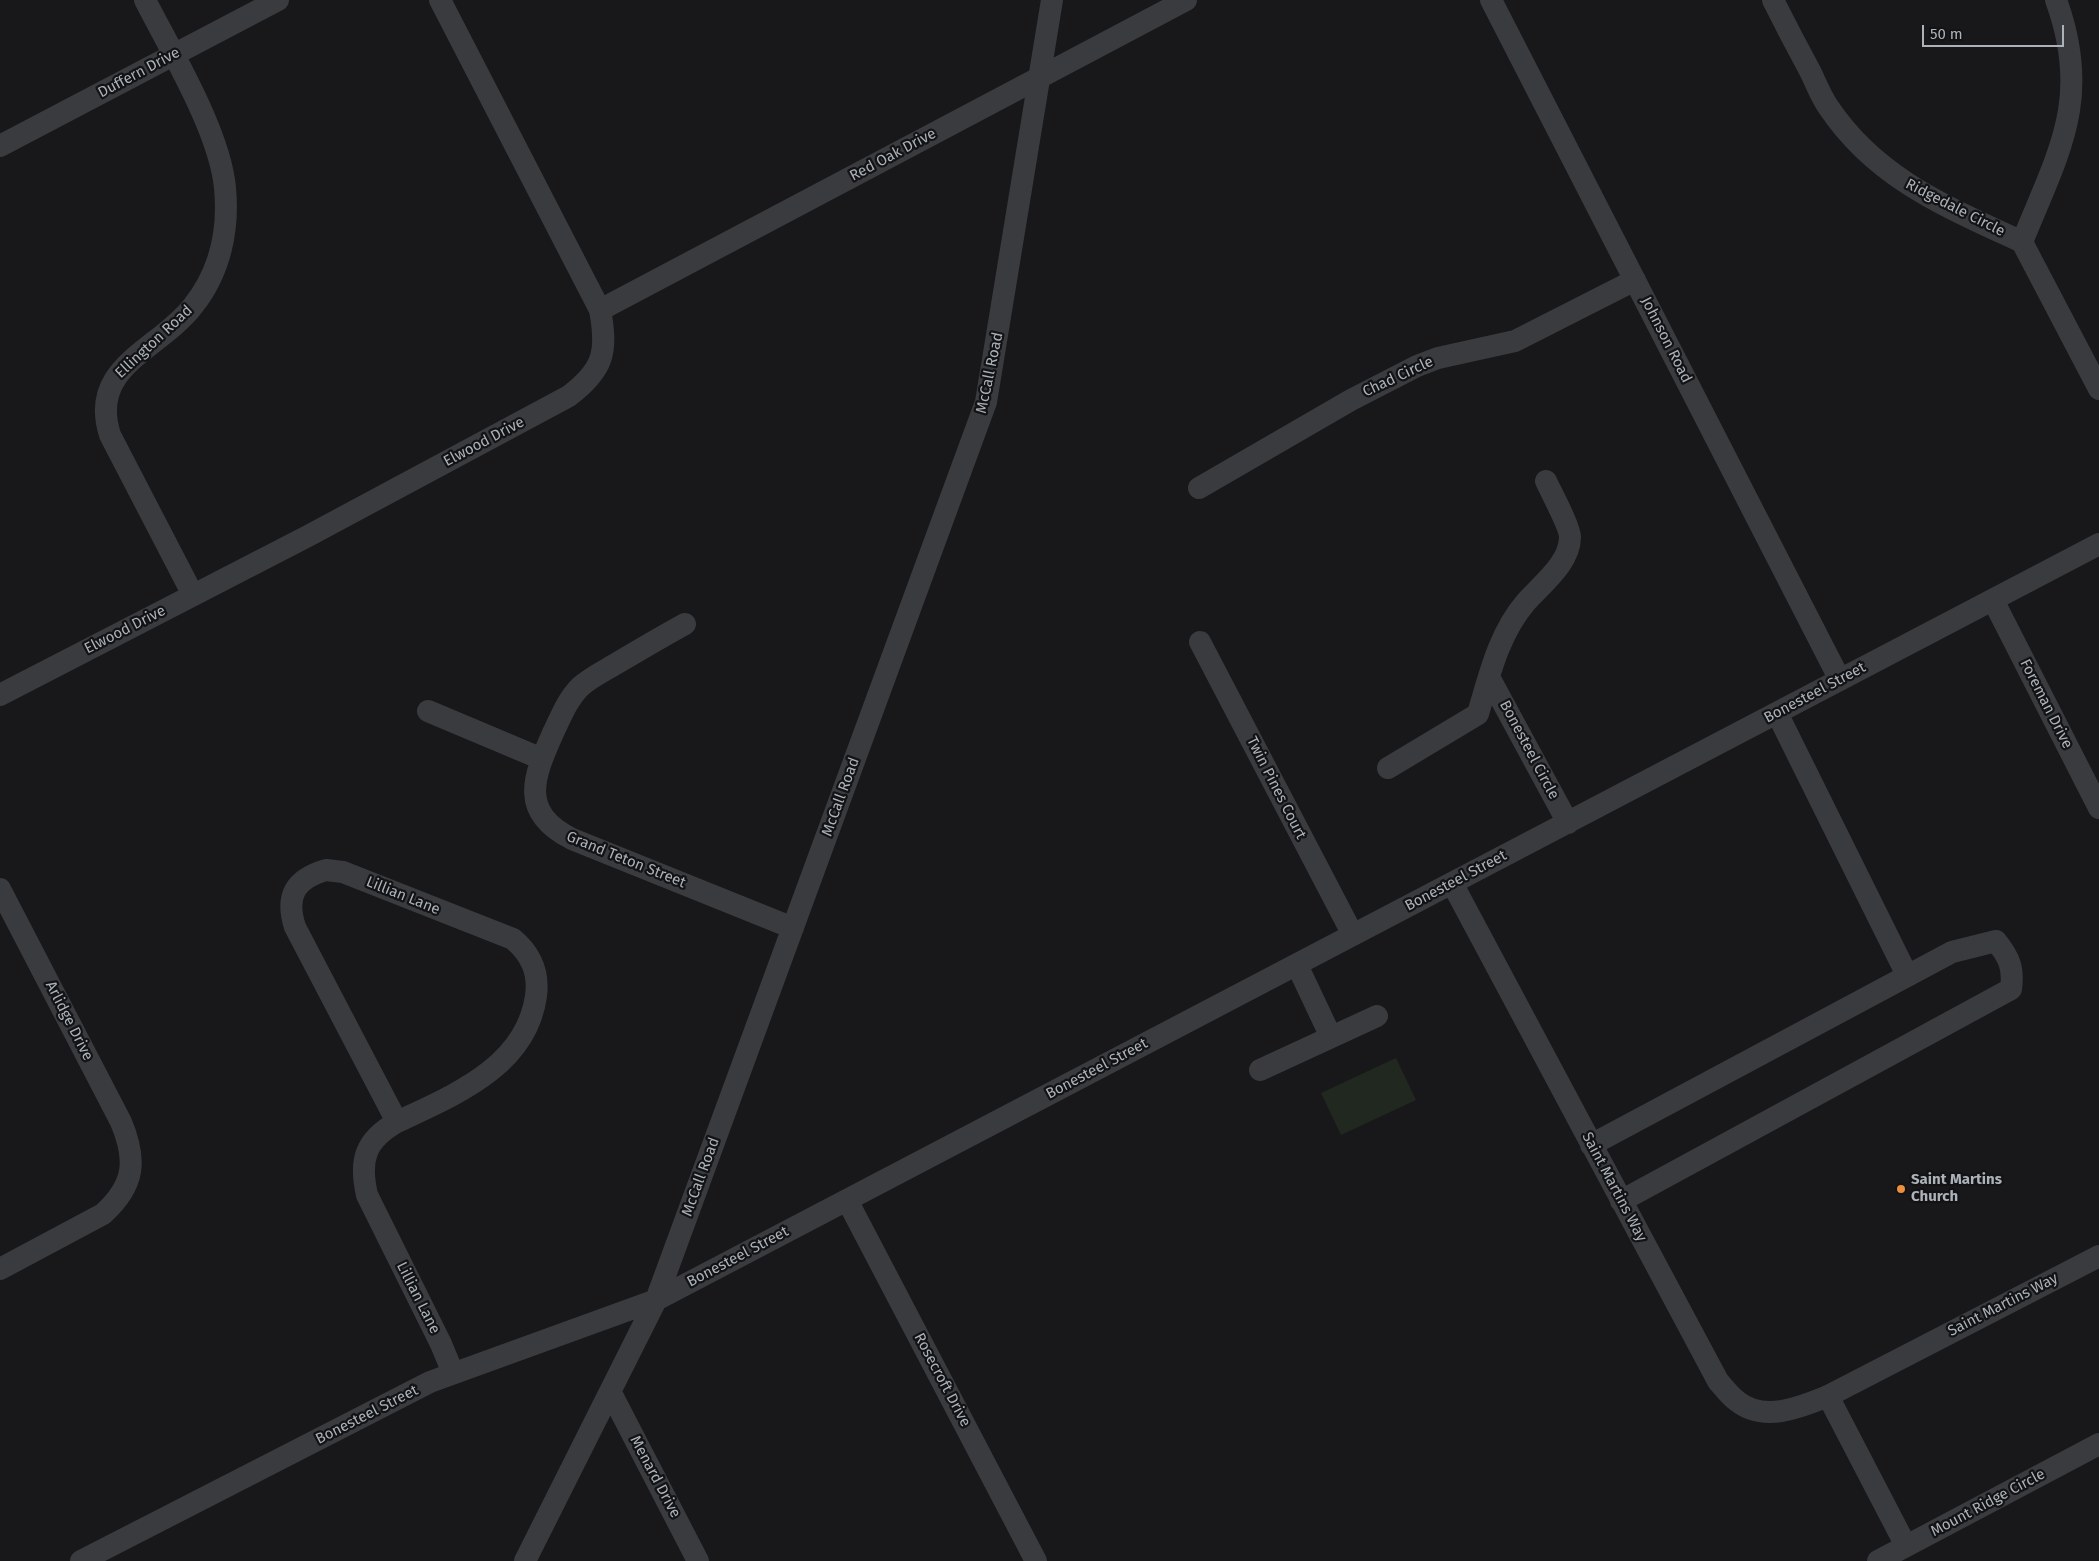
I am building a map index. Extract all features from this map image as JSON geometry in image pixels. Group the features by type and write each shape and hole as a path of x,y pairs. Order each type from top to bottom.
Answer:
{"street":[{"name":"Ellington Road","path":"145,0 202,113 218,154 225,187 225,233 214,270 194,305 175,326 119,372 110,386 105,418 110,435 193,595"},
{"name":"Duffern Drive","path":"0,146 278,0"},
{"name":"Elwood Drive","path":"0,695 569,396 589,380 602,358 605,335 600,310 440,0"},
{"name":"McCall Road","path":"526,1561 656,1300 986,402 1052,0"},
{"name":"Red Oak Drive","path":"600,310 1039,76 1186,0"},
{"name":"Johnson Road","path":"1491,0 1840,680"},
{"name":"Ridgedale Circle","path":"1773,0 1828,107 1849,134 1874,161 1905,184 1940,204 2022,242 2099,389"},
{"name":"Ridgedale Circle","path":"2022,242 2065,136 2070,113 2071,52 2066,27 2056,0"},
{"name":"Chad Circle","path":"1199,488 1351,400 1418,366 1438,358 1515,341 1636,280"},
{"path":"1388,768 1478,714 1489,677 1510,623 1558,566 1568,551 1571,535 1546,481"},
{"name":"Bonesteel Street","path":"81,1561 430,1382 656,1300 2099,544"},
{"name":"Foreman Drive","path":"1993,600 2099,808"},
{"name":"Grand Teton Street","path":"685,624 580,687 566,706 542,759 535,783 535,800 543,818 555,830 793,928"},
{"name":"Twin Pines Court","path":"1200,642 1353,935"},
{"name":"Bonesteel Circle","path":"1489,677 1568,823"},
{"path":"428,711 542,759"},
{"path":"1777,713 1908,975"},
{"name":"Lillian Lane","path":"397,1122 295,927 290,910 292,894 300,883 312,874 326,870 343,872 500,934 521,946 534,967 538,981 535,1001 529,1018 522,1033 500,1063 461,1092 383,1130 369,1145 364,1160 363,1177 367,1195 441,1344 453,1373"},
{"name":"Saint Martins Way","path":"1452,883 1718,1382 1738,1403 1764,1412 1792,1410 1828,1396 2099,1256"},
{"name":"Arlidge Drive","path":"0,1269 103,1214 116,1203 124,1191 130,1175 132,1156 121,1122 2,898"},
{"path":"1591,1145 1952,952 1996,941 2005,952 2013,973 2011,989 1621,1201"},
{"path":"1296,964 1331,1037"},
{"path":"1260,1070 1377,1016"},
{"name":"Rosecroft Drive","path":"847,1200 1036,1561"},
{"name":"Menard Drive","path":"611,1393 698,1561"},
{"path":"1828,1396 1906,1546"},
{"name":"Mount Ridge Circle","path":"1878,1561 2099,1444"}],"shaded area":[{"path":"1396,1058 1416,1100 1341,1135 1321,1093"}],"place":[{"name":"Saint Martins Church","path":"1901,1189"}]}
